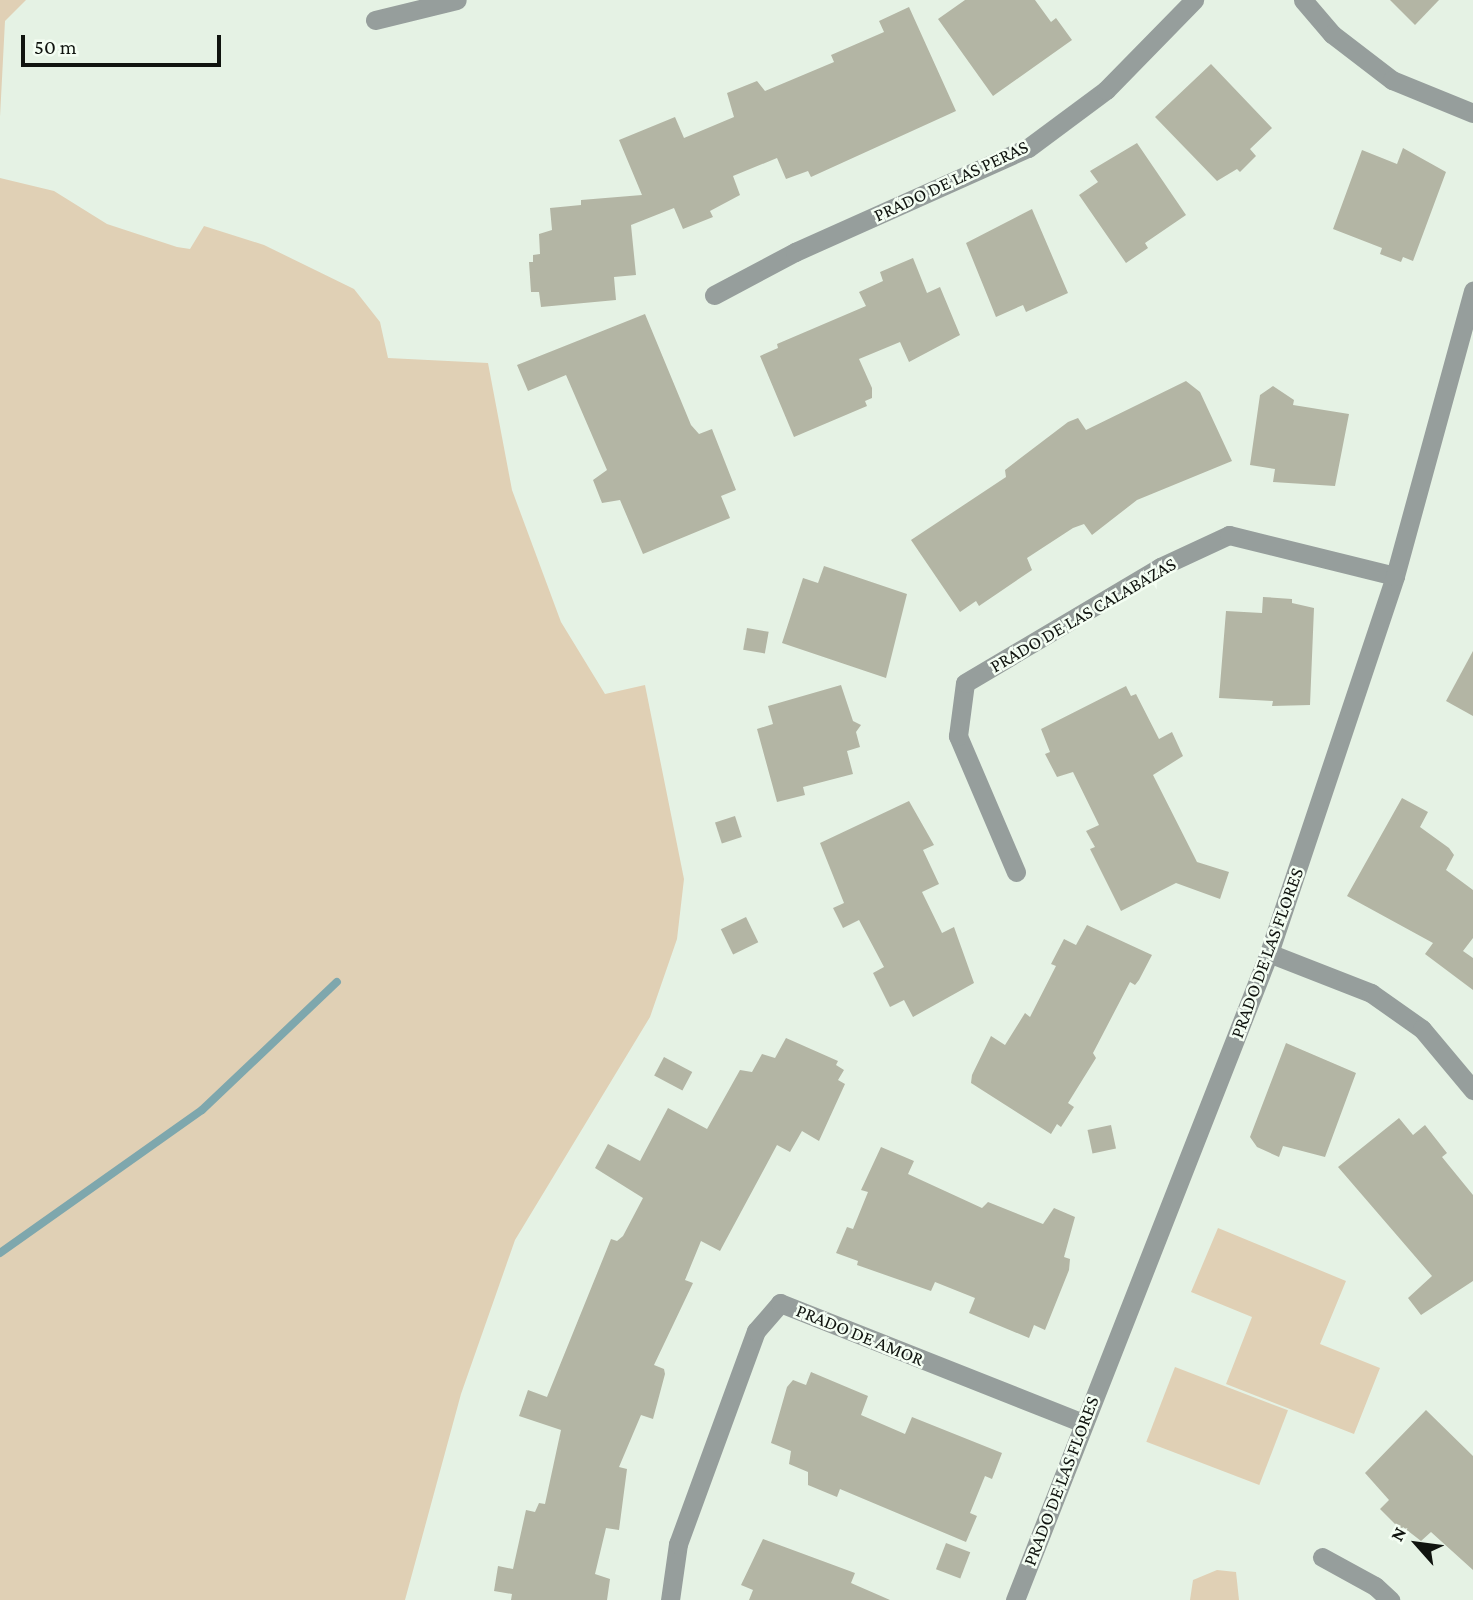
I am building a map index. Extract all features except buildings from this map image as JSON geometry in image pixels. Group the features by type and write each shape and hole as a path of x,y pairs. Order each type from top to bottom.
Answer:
{"street":[{"path":"375,20 457,0"},
{"name":"PRADO DE LAS PERAS","path":"714,295 795,252 1028,148 1105,90 1194,0"},
{"path":"1303,0 1332,34 1392,80 1473,113"},
{"name":"PRADO DE LAS FLORES","path":"1014,1600 1269,953 1395,576 1473,289"},
{"name":"PRADO DE LAS CALABAZAS","path":"1016,872 958,736 965,683 1160,567 1229,535 1395,576"},
{"path":"1269,953 1371,993 1422,1030 1473,1090"},
{"name":"PRADO DE AMOR","path":"670,1600 678,1544 756,1331 780,1303 1083,1423"},
{"path":"1322,1557 1375,1586 1390,1600"}],"shaded area":[{"path":"0,0 26,0 5,21 0,117"},
{"path":"0,178 54,191 107,224 177,247 190,249 204,226 264,245 354,289 380,322 388,358 488,363 512,490 561,622 605,694 645,685 684,879 677,939 650,1017 515,1240 461,1394 405,1600 0,1600"},
{"path":"1218,1228 1346,1281 1320,1344 1380,1368 1354,1434 1226,1384 1252,1317 1191,1292"},
{"path":"1175,1367 1288,1410 1259,1485 1146,1442"},
{"path":"1217,1570 1236,1572 1239,1600 1190,1600 1193,1580"}],"waterway":[{"path":"0,1253 202,1110 337,982"}]}
